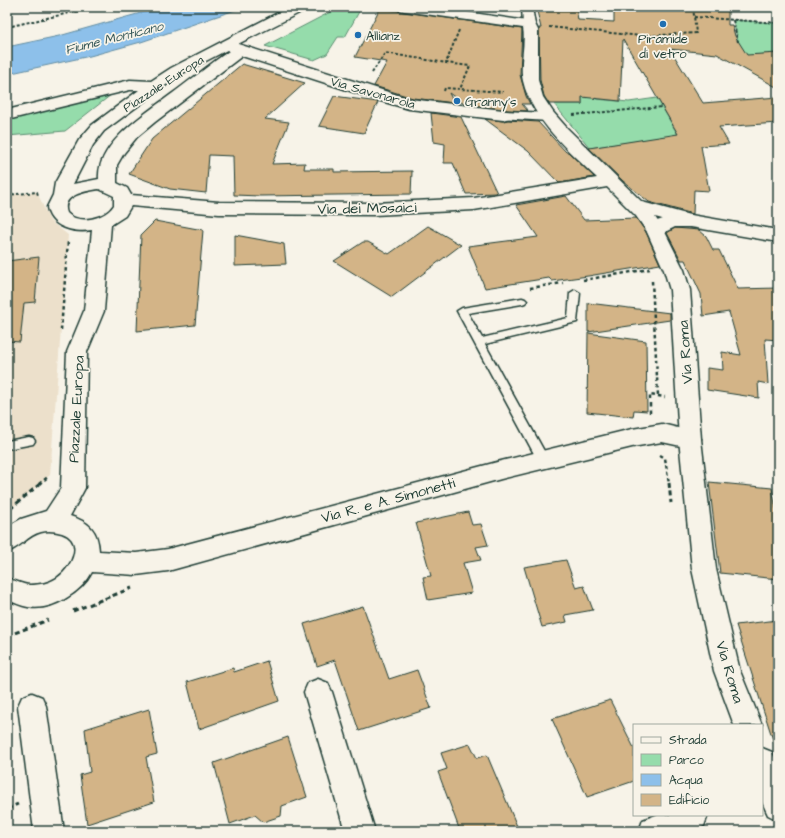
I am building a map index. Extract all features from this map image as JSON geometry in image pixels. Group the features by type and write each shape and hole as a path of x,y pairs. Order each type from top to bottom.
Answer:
{"street":[{"path":"404,7 529,25 527,7"},
{"name":"Piazzale Europa","path":"124,200 118,212 102,222 80,225 63,220 58,215 56,209 57,203 62,196 64,183 85,144 104,124 153,86 176,71 228,50 305,9"},
{"name":"Via Roma","path":"529,25 531,30 530,80 535,94 549,117 577,149 634,205 656,232 663,270 680,290 690,439 704,569 727,671 748,724"},
{"path":"108,186 107,172 109,163 120,146 134,131 228,50"},
{"name":"Via Savonarola","path":"228,50 360,91 409,104 503,115 549,117"},
{"path":"7,115 130,85 153,86"},
{"name":"Via dei Mosaici","path":"124,200 219,208 374,209 474,204 609,181"},
{"path":"62,196 79,187 99,184 116,189 122,194 124,200"},
{"path":"634,205 690,220 778,236"},
{"path":"656,232 660,226 675,221 690,220"},
{"name":"Piazzale Europa","path":"52,521 64,505 72,488 77,352 94,311 102,222"},
{"name":"Via R. e A. Simonetti","path":"86,561 136,564 168,560 543,460 632,438 662,433 690,439"},
{"path":"7,542 14,534 39,522 66,522 77,528 85,537 88,549 86,561 80,573 70,583 57,591 42,596 28,597 15,594 7,589"},
{"path":"318,692 360,831"},
{"path":"32,706 49,831"},
{"path":"654,831 691,816"}],"lane":[{"path":"479,342 573,320 575,293"},
{"path":"522,301 462,311 543,460"},
{"path":"7,445 29,441"}],"path":[{"path":"7,27 96,7"},
{"path":"529,25 642,36 696,33 693,7"},
{"path":"446,62 465,15"},
{"path":"694,17 778,23"},
{"path":"733,20 738,42"},
{"path":"360,91 385,54 470,66 460,89"},
{"path":"549,117 662,107"},
{"path":"7,195 37,192 40,199"},
{"path":"61,336 68,236"},
{"path":"582,280 663,270 658,396"},
{"path":"527,289 566,282"},
{"path":"658,454 665,458 672,510"},
{"path":"7,512 50,475"},
{"path":"72,611 138,586"},
{"path":"7,636 50,619"}],"shaded area":[{"path":"37,192 50,221 68,235 50,475 7,512 7,195"}],"green space":[{"path":"340,7 361,8 345,37 338,37 327,54 314,60 265,46"},
{"path":"733,20 778,23 778,53 745,56 738,42"},
{"path":"116,91 65,131 7,136 7,117"},
{"path":"582,93 595,95 596,99 629,102 657,98 678,135 590,148 554,104 582,104"}],"water":[{"name":"Fiume Monticano","path":"162,7 244,7 141,42 90,56 7,74 7,47 59,36"}],"building":[{"path":"536,7 576,7 578,20 614,22 614,7 728,7 728,25 732,25 735,36 747,55 778,53 778,88 717,54 670,49 703,103 778,97 778,123 719,127 729,144 701,146 709,191 694,190 693,214 649,202 623,181 589,148 678,134 623,39 620,101 582,97 582,104 549,104 544,96 540,80 539,28 541,28"},
{"path":"380,8 522,29 520,75 530,104 522,104 528,111 507,110 464,104 449,93 454,103 413,98 374,86 387,62 355,57"},
{"path":"242,64 305,83 265,119 289,122 272,164 305,163 304,169 334,169 334,172 412,171 411,194 234,195 233,156 209,155 206,193 170,189 129,174 152,139"},
{"path":"334,96 378,102 364,133 319,126"},
{"path":"431,113 461,117 497,193 466,194 453,163 444,163 445,144 434,142"},
{"path":"485,119 538,122 566,152 568,152 594,177 559,183 528,151"},
{"path":"566,196 584,220 636,218 646,232 660,264 552,281 549,278 485,288 468,246 538,237 516,205"},
{"path":"155,221 203,230 195,325 137,331 141,235"},
{"path":"428,226 461,245 392,297 334,261 363,242 368,242 389,254"},
{"path":"675,228 699,230 706,236 713,250 719,250 738,289 778,288 778,340 765,339 768,384 758,382 759,398 707,390 707,368 723,370 722,352 741,355 729,312 703,316 701,294 685,260 681,260 667,233"},
{"path":"235,235 284,244 286,264 235,266"},
{"path":"39,257 35,302 24,303 20,342 7,341 7,261"},
{"path":"588,303 670,313 670,320 588,332"},
{"path":"588,333 646,341 647,411 634,410 633,417 587,412"},
{"path":"709,482 772,488 776,509 778,510 778,579 720,573"},
{"path":"468,512 472,525 481,524 488,545 476,547 481,560 463,563 472,593 428,600 423,577 431,576 416,523"},
{"path":"566,560 576,588 584,586 593,610 565,615 567,622 542,627 524,567"},
{"path":"363,606 389,679 417,670 431,708 359,731 335,660 317,666 304,624"},
{"path":"778,620 778,743 774,743 736,625"},
{"path":"267,661 279,701 199,729 187,682 233,668 234,672"},
{"path":"610,700 633,746 633,781 587,797 552,719"},
{"path":"149,709 157,754 146,757 154,802 87,824 80,775 90,772 85,729"},
{"path":"288,737 307,797 282,806 281,816 263,822 255,815 230,824 214,763"},
{"path":"470,744 477,758 487,755 519,831 460,831 438,772 447,769 441,753"}],"place":[{"name":"Piramide di vetro","path":"663,24"},
{"name":"Allianz","path":"358,35"},
{"name":"Granny's","path":"457,101"}]}
